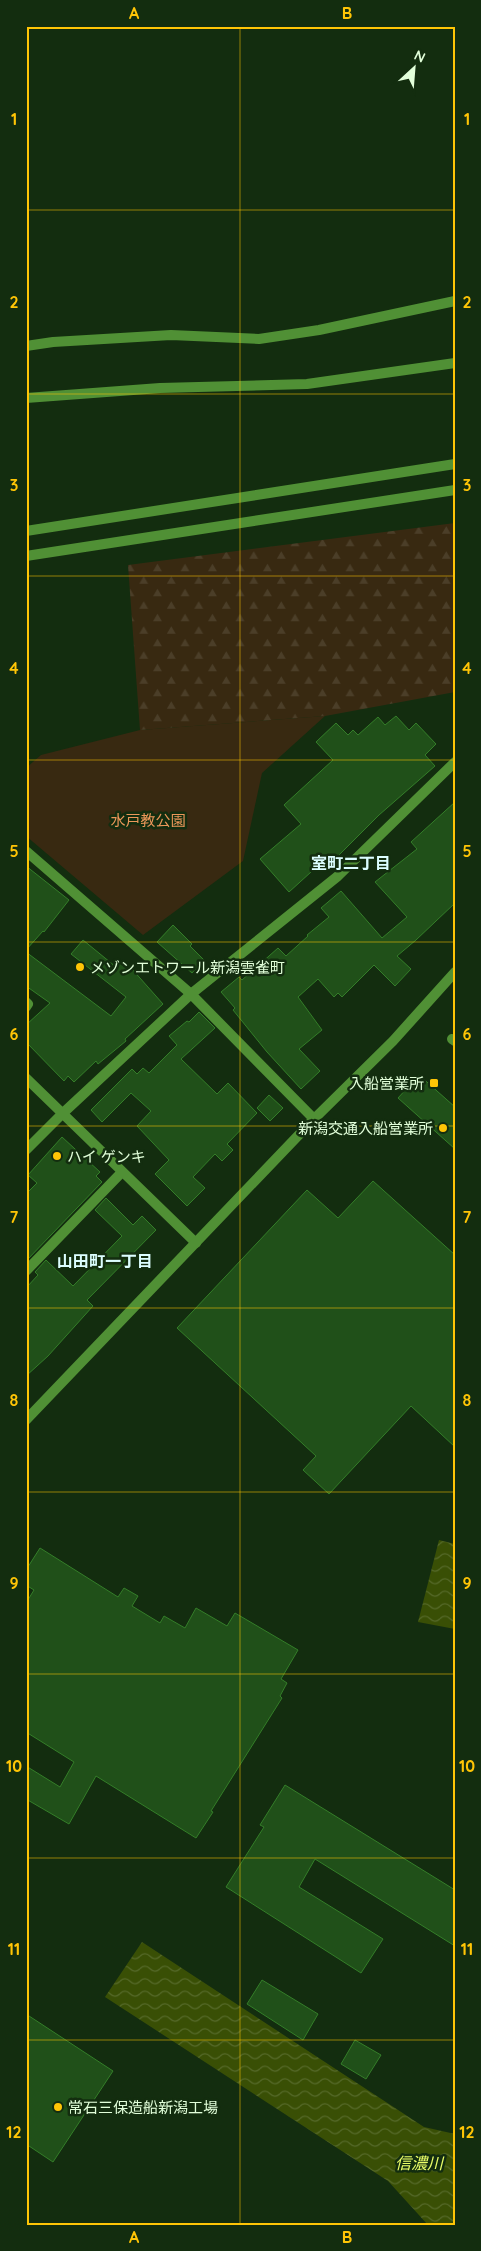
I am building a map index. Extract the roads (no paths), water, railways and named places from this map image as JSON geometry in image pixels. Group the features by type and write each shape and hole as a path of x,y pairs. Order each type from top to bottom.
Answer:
{"street":[{"path":"26,346 54,342 171,335 259,339 319,330 455,301"},
{"path":"26,398 160,388 307,384 455,363"},
{"path":"26,531 455,464"},
{"path":"26,556 455,490"},
{"path":"26,1150 62,1114 192,994 338,876 455,762"},
{"path":"26,851 192,994 314,1119"},
{"path":"26,1420 314,1119 392,1041 455,972"},
{"path":"26,1002 28,1004 26,1007"},
{"path":"26,1078 196,1243"},
{"path":"26,1271 122,1172"}],"water":[{"path":"439,1540 455,1544 455,1629 418,1622"},
{"name":"信濃川","path":"142,1942 424,2127 455,2134 455,2225 428,2225 388,2181 105,1997"}],"place":[{"name":"メゾンエトワール新潟雲雀町","path":"80,967"},
{"name":"入船営業所","path":"434,1083"},
{"name":"新潟交通入船営業所","path":"443,1128"},
{"name":"ハイ ゲンキ","path":"57,1156"},
{"name":"常石三保造船新潟工場","path":"58,2107"}],"district":[{"name":"室町二丁目","path":"351,863"},
{"name":"山田町一丁目","path":"105,1261"}],"park label":[{"name":"水戸教公園","path":"148,820"}]}
